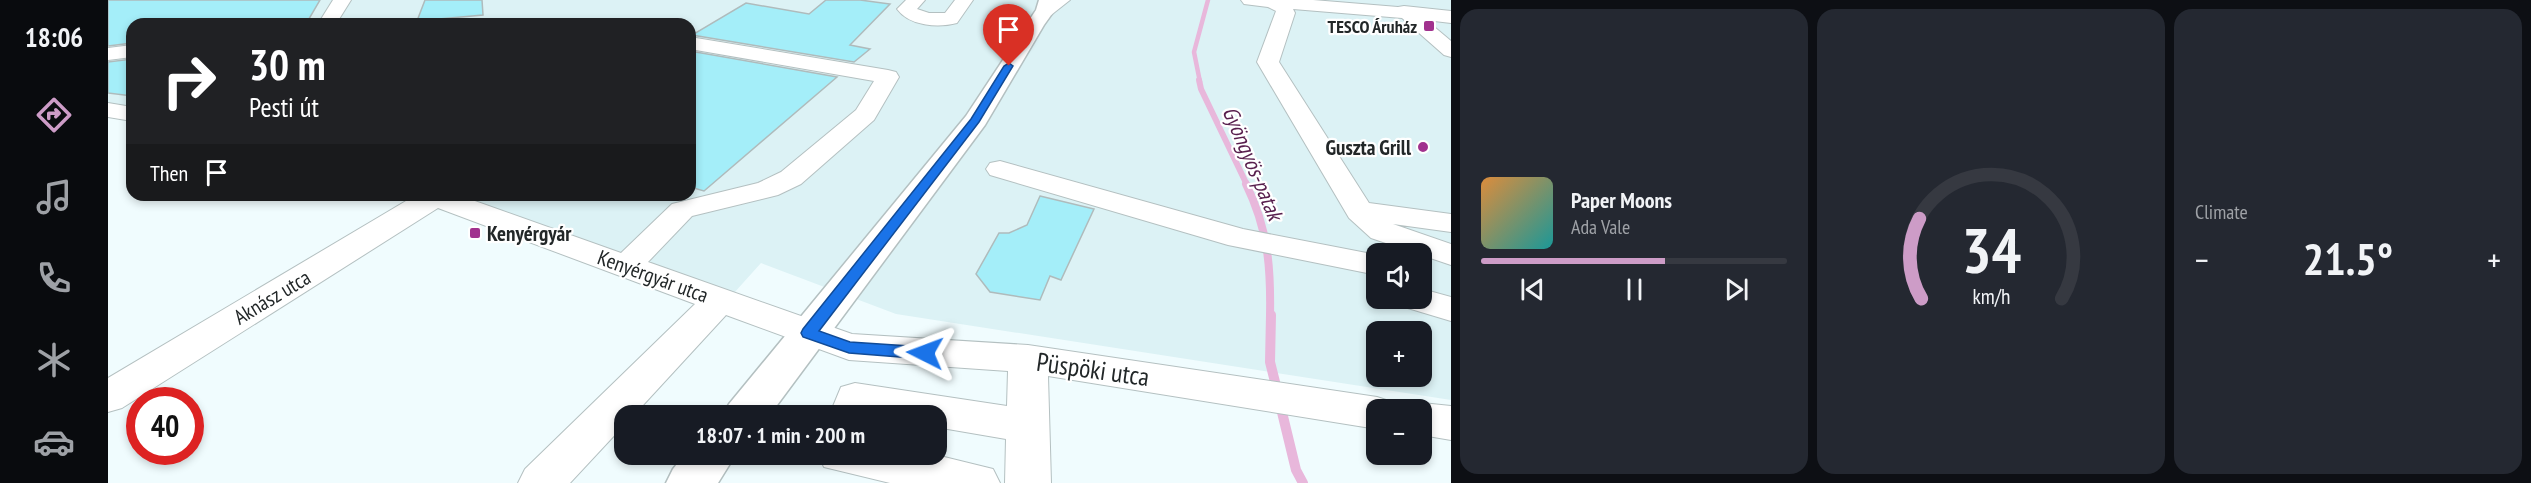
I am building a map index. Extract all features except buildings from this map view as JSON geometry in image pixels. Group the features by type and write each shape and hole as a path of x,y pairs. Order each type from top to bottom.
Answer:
{"main road":[{"path":"752,405 976,120 1044,7"},
{"path":"690,483 704,465"}],"street":[{"path":"331,18 342,0"},
{"path":"916,0 906,9 909,12 927,19 942,20 950,19 964,0"},
{"path":"1250,0 1451,17"},
{"path":"1390,0 1451,51"},
{"path":"1275,1 1284,8 1286,13 1268,62 1378,232 1451,255"},
{"path":"626,266 682,210 710,201 768,189 791,178 865,115 888,77 696,44"},
{"path":"108,54 126,52"},
{"path":"1000,169 1239,238 1366,263"},
{"name":"Aknász utca","path":"108,397 425,201"},
{"name":"Kenyérgyár utca","path":"447,201 808,333"},
{"path":"1378,232 1451,223"},
{"path":"541,483 719,301"},
{"path":"1432,304 1451,309"},
{"name":"Püspöki utca","path":"808,333 849,347 1028,359 1366,411"},
{"path":"1028,359 1028,483"},
{"path":"853,405 855,398 898,405"},
{"path":"947,413 1028,426"},
{"path":"1432,420 1451,423"},
{"path":"892,465 977,483"}],"shaded area":[{"path":"108,0 1451,0 1451,400 1367,387 1432,387 1432,321 1366,321 1366,387 896,314 761,263 725,303 446,201 696,201 696,18 126,18 126,113 108,110"}],"waterway":[{"name":"Gyöngyös-patak","path":"1200,82 1194,52 1208,0"},
{"name":"Gyöngyös-patak","path":"1199,80 1201,89 1247,185"},
{"name":"Gyöngyös-patak","path":"1246,184 1259,217 1267,248 1270,316"},
{"name":"Gyöngyös-patak","path":"1271,315 1270,362 1277,390"},
{"name":"Gyöngyös-patak","path":"1280,404 1296,470 1303,483"}],"place":[{"name":"TESCO Áruház","path":"1429,26"},
{"name":"Guszta Grill","path":"1423,147"},
{"name":"Kenyérgyár","path":"475,233"}],"route":[{"path":"925,353 849,347 808,333 916,199 976,120 1009,66"}]}
